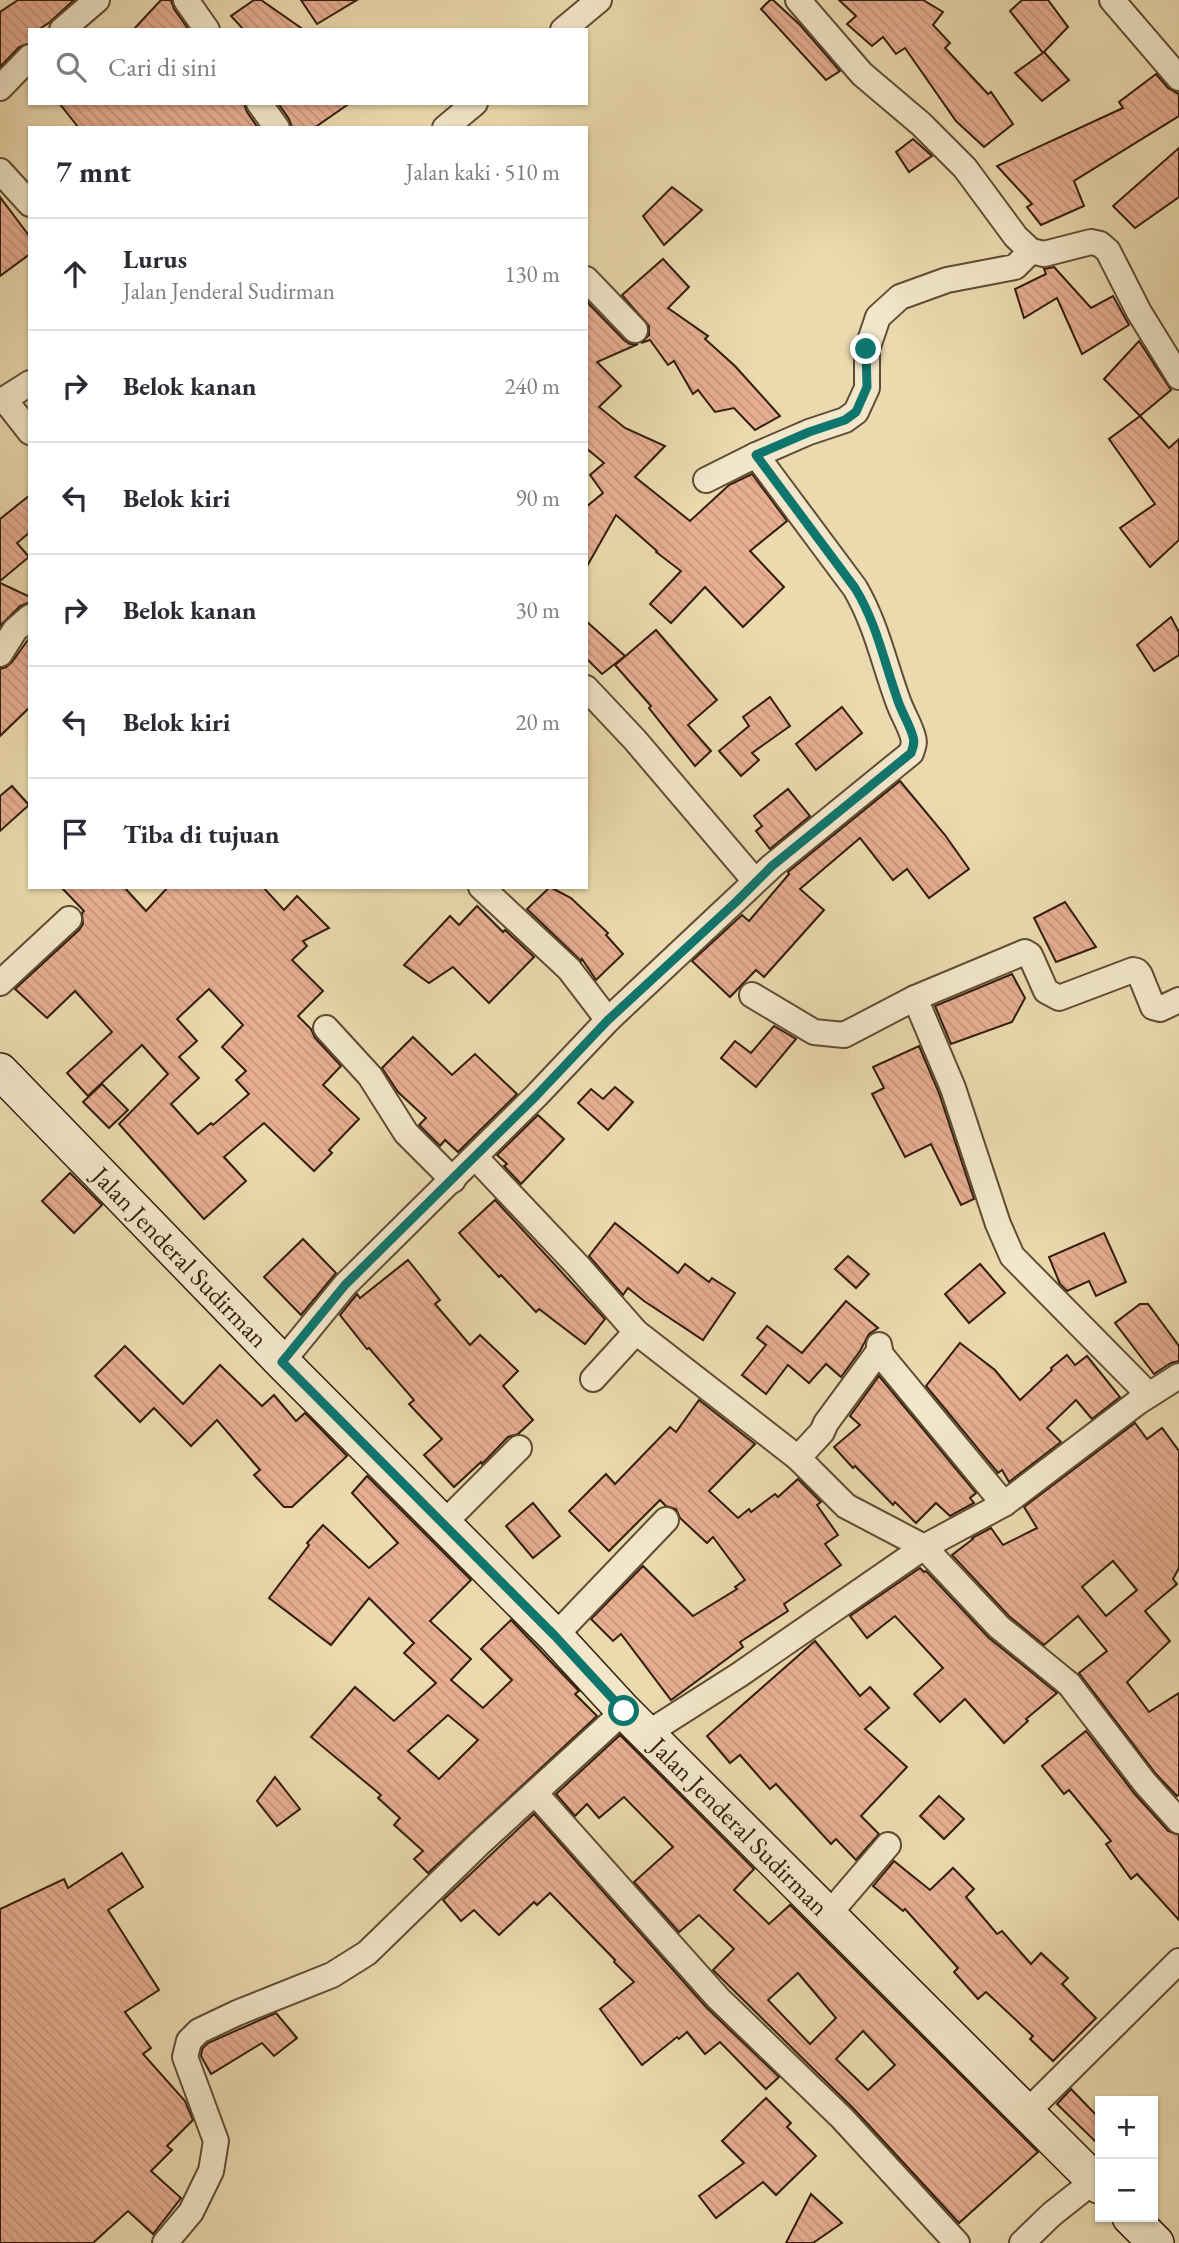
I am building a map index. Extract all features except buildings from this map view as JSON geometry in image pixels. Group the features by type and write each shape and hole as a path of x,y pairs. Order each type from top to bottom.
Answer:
{"main road":[{"name":"Jalan Jenderal Sudirman","path":"0,1071 282,1362 555,1636 636,1722 1095,2180"},
{"path":"1135,2222 1156,2243"}],"street":[{"path":"64,28 97,0"},
{"path":"186,0 206,28"},
{"path":"565,28 599,0"},
{"path":"798,0 862,74 921,124 965,168 1016,237 1031,251 1044,254 1091,242 1103,246 1179,377"},
{"path":"1112,0 1179,78"},
{"path":"0,88 28,60"},
{"path":"260,105 276,126"},
{"path":"448,126 473,105"},
{"path":"0,171 28,202"},
{"path":"706,480 809,432 845,420 856,412 867,387 866,349 878,317 900,297 947,279 1014,267 1031,251"},
{"path":"588,281 635,330"},
{"path":"28,384 2,400 28,430"},
{"path":"282,1362 345,1285 453,1180 608,1020 736,902 755,881 911,753 914,741 865,605 756,455"},
{"path":"0,654 15,630 28,619"},
{"path":"588,690 635,740 755,881"},
{"path":"483,889 569,969 608,1020"},
{"path":"0,983 69,919"},
{"path":"752,995 814,1032 844,1035 915,998 1025,952 1030,954 1046,991 1059,998 1133,970 1140,975 1153,1007 1160,1009 1179,1000"},
{"path":"915,998 953,1088 998,1224 1012,1256 1149,1395"},
{"path":"326,1028 370,1076 407,1133 453,1180"},
{"path":"475,1157 636,1332 798,1458 846,1506 924,1547 999,1627 1069,1684 1145,1783 1179,1821"},
{"path":"593,1379 636,1332"},
{"path":"798,1458 822,1432 879,1348 1004,1504"},
{"path":"165,2243 196,2202 211,2171 216,2141 186,2057 189,2041 199,2031 331,1975 367,1953 535,1793 636,1722 739,1675 924,1547 1004,1504 1149,1395 1179,1376"},
{"path":"443,1524 519,1448"},
{"path":"555,1636 666,1520"},
{"path":"535,1793 718,1998 842,2118 957,2243"},
{"path":"829,1914 888,1845"},
{"path":"1026,2113 1179,1961"},
{"path":"1022,2243 1052,2214 1095,2185"}],"route":[{"path":"624,1711 555,1636 282,1362 345,1285 453,1180 608,1020 772,866 911,753 914,746 913,734 899,703 874,624 865,605 756,455 845,420 856,412 867,387 866,349"}]}
